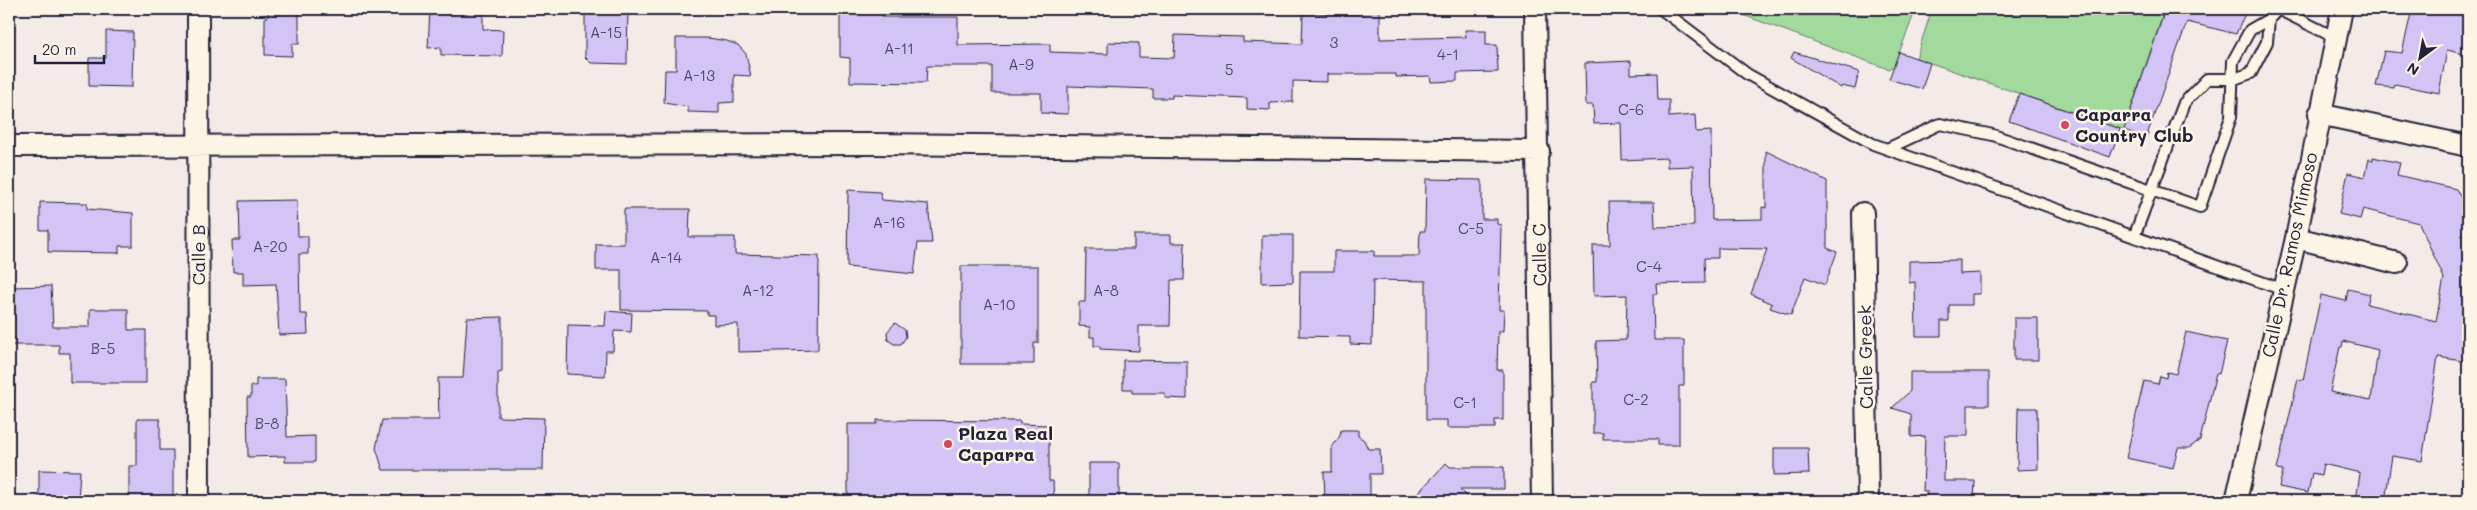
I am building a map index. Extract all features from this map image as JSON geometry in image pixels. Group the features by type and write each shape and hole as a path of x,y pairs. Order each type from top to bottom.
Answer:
{"street":[{"name":"Calle B","path":"198,9 199,501"},
{"name":"Calle C","path":"1535,9 1539,150 1542,501"},
{"name":"Calle Dr. Ramos Mimoso","path":"2236,501 2296,238 2342,9"},
{"path":"2320,114 2468,146"},
{"path":"9,146 872,144 1539,150"},
{"name":"Calle Greek","path":"1863,213 1868,501"},
{"path":"2296,238 2397,263"}],"lane":[{"path":"1661,9 1747,74 1873,144 2284,290"},
{"path":"1887,149 1940,124 1993,135 2200,207 2231,117 2234,60 2250,30 2269,19 2278,9 2336,38"},
{"path":"2134,237 2184,103 2206,79 2234,79 2251,73 2267,42 2269,19"}],"green space":[{"path":"1727,9 1916,9 1894,66 1888,69"},
{"path":"1932,9 2157,9 2164,11 2124,130 1916,58"}],"building":[{"path":"268,9 299,9 299,44 292,44 292,56 265,55 265,17 268,17"},
{"path":"430,9 483,9 483,29 503,30 502,56 441,55 441,47 428,48"},
{"path":"585,9 628,9 627,64 591,63 585,57"},
{"path":"840,9 883,9 883,17 958,17 958,45 1050,44 1050,52 1108,54 1108,42 1139,43 1139,57 1174,58 1175,35 1243,37 1243,42 1302,44 1303,13 1358,14 1358,9 1380,9 1380,39 1466,37 1465,30 1486,30 1486,45 1497,45 1498,72 1457,73 1457,81 1431,82 1430,76 1396,77 1396,74 1327,74 1327,82 1293,81 1293,102 1270,103 1270,110 1247,109 1247,98 1172,95 1172,98 1153,98 1153,89 1068,86 1068,114 1041,113 1041,93 992,93 992,66 927,66 926,83 850,82 850,58 840,57"},
{"path":"2161,9 2247,9 2236,34 2187,22 2146,138 2124,130 2163,16 2160,16"},
{"path":"2412,9 2438,9 2468,16 2468,55 2447,50 2439,93 2395,84 2394,88 2376,86 2384,51 2402,53"},
{"path":"106,31 133,32 132,87 89,86 89,58 106,58"},
{"path":"676,38 708,38 727,41 738,45 746,54 751,76 734,75 734,102 719,103 719,113 688,112 688,107 664,103 665,70 676,70"},
{"path":"1794,52 1859,72 1855,89 1842,86 1841,88 1791,58"},
{"path":"1899,52 1930,63 1922,89 1889,79"},
{"path":"1631,61 1631,74 1657,73 1658,100 1669,100 1669,117 1695,115 1696,132 1711,131 1712,220 1762,219 1762,207 1766,208 1766,151 1827,181 1827,248 1837,252 1825,285 1805,277 1791,315 1770,308 1772,304 1751,294 1767,249 1718,248 1718,258 1704,258 1705,283 1656,284 1657,294 1653,294 1654,340 1684,340 1684,386 1679,386 1679,445 1658,445 1658,439 1603,439 1603,433 1593,433 1593,382 1597,382 1596,341 1626,340 1627,295 1594,296 1593,245 1610,245 1609,202 1654,202 1655,227 1694,226 1693,166 1667,167 1667,158 1622,160 1621,123 1594,124 1593,105 1586,105 1585,63"},
{"name":"Caparra Country Club","path":"2019,94 2120,129 2110,157 2009,121"},
{"path":"2373,157 2400,163 2397,175 2456,189 2468,210 2468,362 2438,357 2422,461 2392,456 2385,501 2356,501 2360,473 2323,464 2321,475 2312,473 2308,493 2279,487 2283,471 2277,470 2298,379 2303,380 2321,295 2346,301 2348,289 2370,294 2367,304 2436,321 2444,278 2419,223 2363,209 2360,219 2339,214 2348,173 2365,177 2369,159 2373,160","holes":["2343,341 2378,350 2371,400 2330,392"]},
{"path":"1426,179 1482,180 1482,219 1497,219 1497,224 1501,225 1499,310 1504,310 1503,331 1498,331 1497,370 1503,370 1503,420 1495,420 1495,428 1447,428 1447,420 1426,420 1426,281 1373,280 1372,345 1350,344 1350,337 1299,336 1300,271 1334,271 1334,251 1374,251 1374,256 1419,256 1420,231 1425,231"},
{"path":"848,190 880,192 882,200 928,204 932,243 918,243 914,274 847,267"},
{"path":"297,200 298,236 308,236 308,254 299,254 300,314 307,314 308,334 279,335 276,284 243,285 243,272 233,272 232,240 240,240 239,201"},
{"path":"40,202 87,203 87,209 133,213 133,246 119,246 119,253 48,252 48,230 40,230"},
{"path":"624,209 690,209 689,237 735,237 735,254 819,256 818,350 738,352 738,324 714,325 714,315 707,315 707,311 621,310 621,270 596,270 596,244 624,244"},
{"path":"1134,235 1171,235 1171,243 1185,243 1184,280 1171,280 1170,326 1139,326 1139,351 1100,349 1100,346 1094,346 1094,337 1090,337 1090,327 1079,326 1079,302 1085,302 1086,249 1134,249"},
{"path":"1262,235 1293,235 1293,282 1262,283"},
{"path":"1960,260 1960,274 1980,273 1980,294 1972,294 1972,305 1949,305 1949,321 1941,321 1941,336 1916,336 1915,282 1909,283 1909,261"},
{"path":"961,266 1038,266 1038,343 1034,343 1034,364 961,364"},
{"path":"51,286 53,327 90,327 90,309 128,309 128,330 146,330 146,383 70,383 70,353 59,353 59,345 9,345 9,287"},
{"path":"606,311 632,313 631,332 614,331 613,351 606,351 605,376 567,374 568,325 605,326"},
{"path":"502,317 502,372 498,373 498,417 544,418 543,470 383,470 376,448 382,420 439,420 438,378 463,378 467,318"},
{"path":"2014,318 2038,318 2038,360 2014,360"},
{"path":"895,323 905,330 906,337 901,344 894,344 888,340 887,332"},
{"path":"2186,332 2227,341 2219,374 2216,373 2200,440 2189,448 2178,448 2173,468 2126,458 2144,381 2158,384 2160,376 2166,378 2167,372 2176,374"},
{"path":"1123,360 1187,361 1187,399 1165,398 1165,393 1132,393 1132,389 1123,389"},
{"path":"1910,372 1989,372 1989,405 1968,405 1968,436 1945,436 1944,481 1975,481 1974,501 1926,501 1927,491 1923,491 1925,436 1911,437 1911,414 1892,408 1910,391"},
{"path":"256,379 285,379 287,437 315,436 315,462 285,462 285,456 248,457 247,397 251,397 251,386 256,386"},
{"path":"2018,408 2037,408 2038,469 2017,470"},
{"path":"137,419 160,419 160,450 173,450 173,501 129,501 129,466 137,466"},
{"name":"Plaza Real Caparra","path":"877,420 1020,421 1020,424 1049,425 1049,481 1053,481 1054,501 848,501 848,424 877,424"},
{"path":"1341,430 1358,430 1358,436 1364,440 1368,449 1380,449 1381,474 1370,474 1370,501 1325,501 1324,472 1332,472 1332,447 1340,436"},
{"path":"1774,448 1808,448 1809,474 1774,475"},
{"path":"1089,463 1119,463 1119,501 1089,501"},
{"path":"1446,463 1450,467 1504,467 1504,489 1460,489 1472,501 1427,501 1418,493"},
{"path":"39,470 80,471 78,501 39,501"}],"place":[{"name":"Caparra Country Club","path":"2065,125"},
{"name":"Plaza Real Caparra","path":"948,444"}]}
